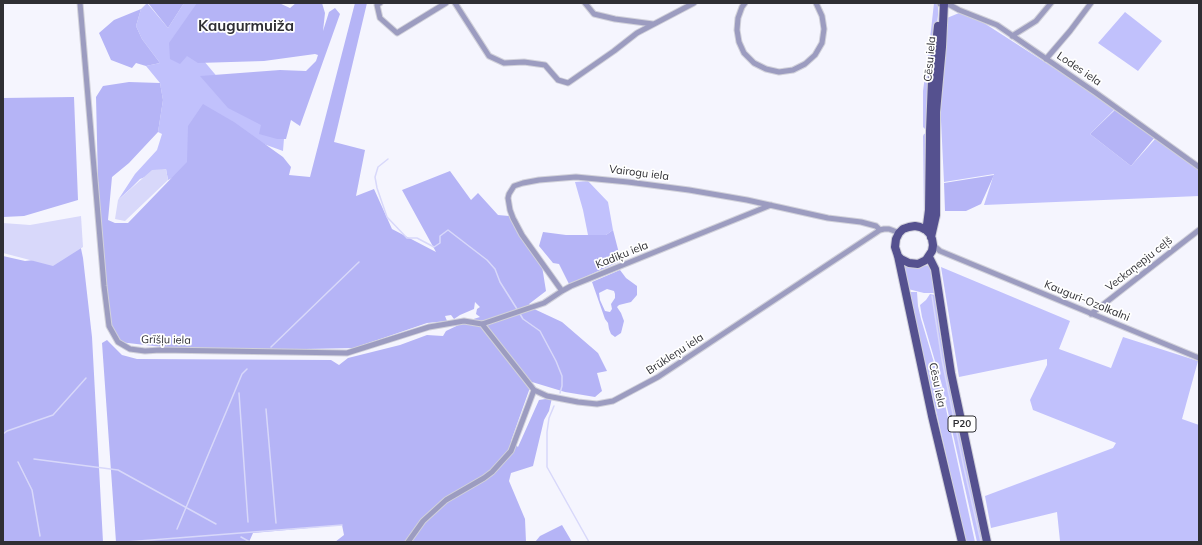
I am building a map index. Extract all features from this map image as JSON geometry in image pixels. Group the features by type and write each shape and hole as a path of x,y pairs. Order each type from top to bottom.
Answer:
{"main road":[{"name":"Cēsu iela","path":"924,229 927,225 929,210 931,110 942,3"},
{"name":"Cēsu iela","path":"942,3 942,47 936,112 936,215 930,256 935,269 951,373 987,542"},
{"path":"898,236 909,227 915,226 924,229 930,234 932,241"},
{"name":"Cēsu iela","path":"898,236 895,247 932,416 962,542"},
{"path":"898,256 905,262 913,264 922,263 930,256"}],"street":[{"name":"Grīšļu iela","path":"80,3 104,286 109,326 118,342 130,349 146,351 160,350 347,354 429,327 464,321 482,324"},
{"path":"380,3 377,5 380,18 397,33 446,3"},
{"path":"455,3 488,56 504,63 524,62 545,65 558,80 568,83 637,33 694,3"},
{"path":"585,3 594,14 615,19 654,24"},
{"path":"745,3 738,18 737,30 739,42 744,53 754,63 766,69 779,72 793,70 805,64 815,55 822,43 824,29 822,16 816,3"},
{"name":"Lodes iela","path":"942,3 997,25 1096,93 1199,168"},
{"path":"1012,36 1036,21 1051,3"},
{"path":"1046,59 1091,3"},
{"name":"Vairogu iela","path":"562,291 522,235 512,218 508,198 514,186 539,180 576,177 628,182 689,190 771,205 828,218 861,222 876,226 882,230"},
{"name":"Kadiķu iela","path":"482,324 544,303 571,286 771,205"},
{"path":"882,230 889,229 897,232 898,236"},
{"name":"Brūkleņu iela","path":"534,390 547,396 578,402 597,404 613,401 658,377 882,230"},
{"name":"Veckaņepju ceļš","path":"1091,314 1199,230"},
{"path":"932,241 940,251 967,262"},
{"path":"930,256 940,254 967,262"},
{"name":"Kauguri-Ozolkalni","path":"967,262 1199,358"},
{"path":"408,542 423,521 446,500 492,472 511,451 534,390 482,324"}],"shaded area":[{"path":"147,3 168,28 184,3 213,3 193,48 230,92 285,126 283,151 250,139 195,153 185,172 168,180 166,169 140,179 118,200 135,174 157,150 162,134 158,132 163,100 160,83 146,66 160,63 142,39 136,26 141,9"},
{"path":"148,3 184,3 168,28"},
{"path":"197,3 279,3 290,8 296,3 322,3 325,13 323,31 329,12 335,8 340,14 300,126 291,120 286,139 277,139 259,134 261,125 228,108 200,76 280,70 306,71 316,61 318,55 315,54 264,61 198,63 187,56 180,64 170,59 169,43"},
{"path":"355,3 367,3 334,142 365,150 356,196 374,189 392,229 436,252 402,190 450,171 471,200 478,193 498,215 509,216 523,241 542,266 546,291 529,304 532,308 562,322 598,353 607,371 597,373 602,391 595,397 565,392 532,382 511,441 518,447 539,400 552,398 549,411 544,420 533,466 511,473 509,481 525,519 526,542 335,542 344,535 342,525 253,533 249,542 116,542 102,343 107,340 122,355 137,359 331,360 339,365 348,358 400,345 427,335 443,336 446,331 467,321 480,317 476,314 477,309 480,307 475,302 474,309 454,319 451,315 445,316 447,321 427,323 354,348 258,350 163,347 119,342 113,331 107,299 98,181 96,97 103,86 129,82 160,83 163,100 158,132 129,163 112,177 108,220 115,223 128,223 187,162 188,126 203,104 234,122 283,157 291,167 289,175 310,177"},
{"path":"934,3 938,3 938,15 931,73 927,129 925,129 923,127 923,91"},
{"path":"141,9 136,26 142,39 160,63 146,66 136,63 132,68 111,60 99,33 114,20"},
{"path":"1125,12 1162,41 1138,71 1098,43"},
{"path":"959,13 984,23 1116,108 1090,134 1131,166 1157,137 1199,168 1199,196 984,205 994,174 944,182 940,100 947,18"},
{"path":"74,97 78,200 24,216 3,217 3,98"},
{"path":"1116,109 1155,137 1131,166 1090,134"},
{"path":"927,133 928,210 924,221 923,136"},
{"path":"166,169 168,180 125,221 115,219 118,200 152,170"},
{"path":"994,175 981,204 966,211 945,211 944,183"},
{"path":"588,181 608,202 613,230 606,235 588,235 575,182"},
{"path":"81,216 83,247 53,266 3,253 3,223 30,225"},
{"path":"613,230 621,261 569,284 559,264 553,263 539,246 543,232 566,235 606,235"},
{"path":"79,239 83,258 92,337 103,542 3,542 3,256 25,261 42,259"},
{"path":"931,265 934,293 924,293 908,289 903,266 914,267"},
{"path":"941,267 1070,321 1059,349 1111,368 1123,337 1198,361 1182,419 1199,425 1199,542 1062,542 1060,541 1057,512 991,528 985,496 1113,448 1116,443 1033,410 1030,400 1047,365 1047,359 959,377"},
{"path":"620,270 626,278 637,286 637,295 631,302 619,305 617,307 624,321 621,333 615,337 611,334 592,282","holes":["607,289 614,291 615,298 611,304 612,309 610,312 605,311 600,300 599,293"]},
{"path":"909,292 917,292 921,319 941,386 975,542 966,542"},
{"path":"930,294 935,295 939,328 950,388 984,542 977,542 942,385 922,317 920,305"},
{"path":"562,525 572,542 535,542 540,536"}],"waterway":[{"path":"388,159 378,167 375,177 377,188 387,217 407,238 417,238 434,247 440,243 440,236 448,230 487,260 495,269 500,282 517,309"},
{"path":"271,347 359,262"},
{"path":"932,296 942,360 981,542"},
{"path":"520,314 523,319 540,331 556,361 562,376 560,393"},
{"path":"177,529 242,374 247,369"},
{"path":"3,434 7,431 53,415 86,378"},
{"path":"239,393 248,522"},
{"path":"554,406 549,418 547,432 547,467 589,542"},
{"path":"266,409 276,523"},
{"path":"34,459 118,470 216,524"},
{"path":"18,462 32,490 40,536"},
{"path":"126,542 342,525"},
{"path":"241,537 250,542"}],"district":[{"name":"Kaugurmuiža","path":"246,26"}]}
